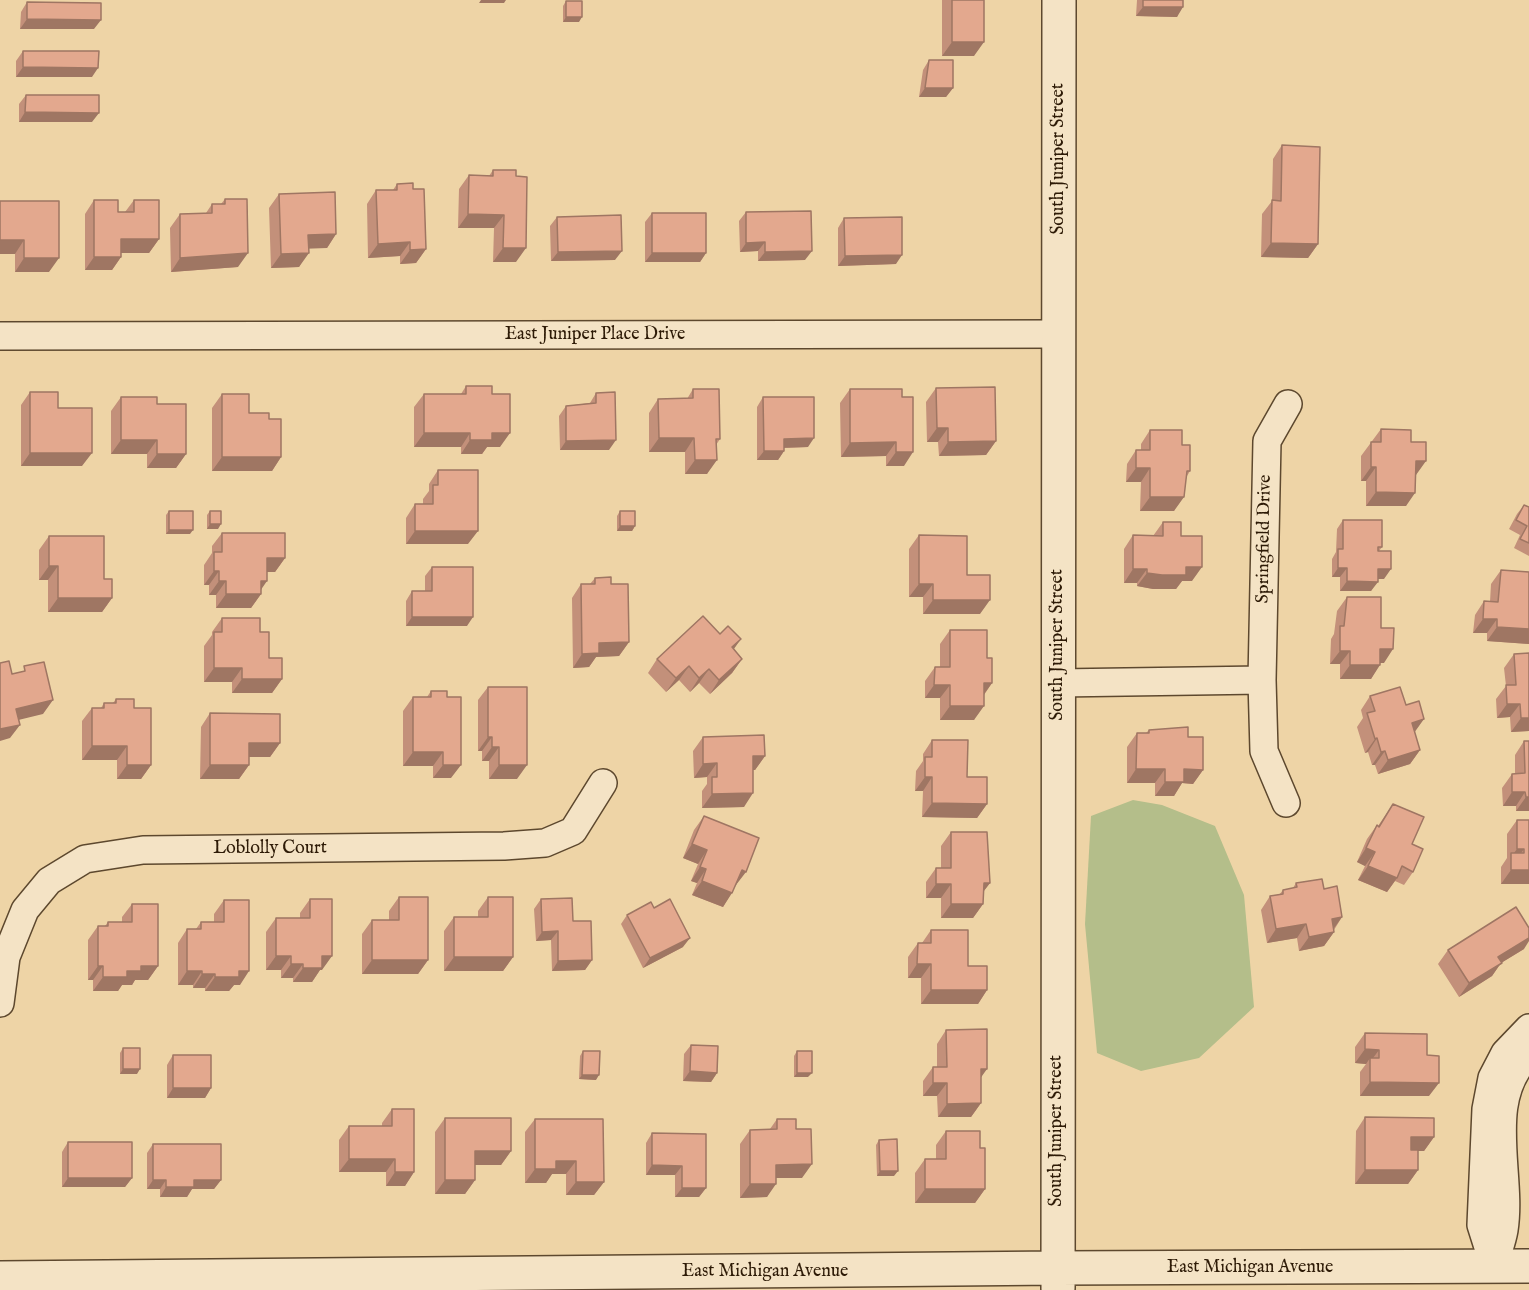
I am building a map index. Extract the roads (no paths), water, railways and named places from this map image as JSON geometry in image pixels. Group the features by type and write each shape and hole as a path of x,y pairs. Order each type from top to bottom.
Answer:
{"street":[{"name":"South Juniper Street","path":"1058,1279 1059,0"},
{"name":"East Juniper Place Drive","path":"0,336 132,338 1059,333"},
{"name":"Springfield Drive","path":"1286,804 1264,751 1262,680 1267,441 1288,404"},
{"path":"1058,683 1262,680"},
{"name":"Loblolly Court","path":"0,1003 6,957 25,910 49,881 85,859 142,850 469,847 545,843 573,831 603,783"},
{"path":"1494,1266 1481,1225 1486,1108 1492,1078 1505,1053 1529,1028"},
{"path":"1494,1266 1504,1229 1502,1113 1510,1084 1529,1055"},
{"name":"East Michigan Avenue","path":"0,1278 277,1283 1058,1279 1529,1266"}]}
